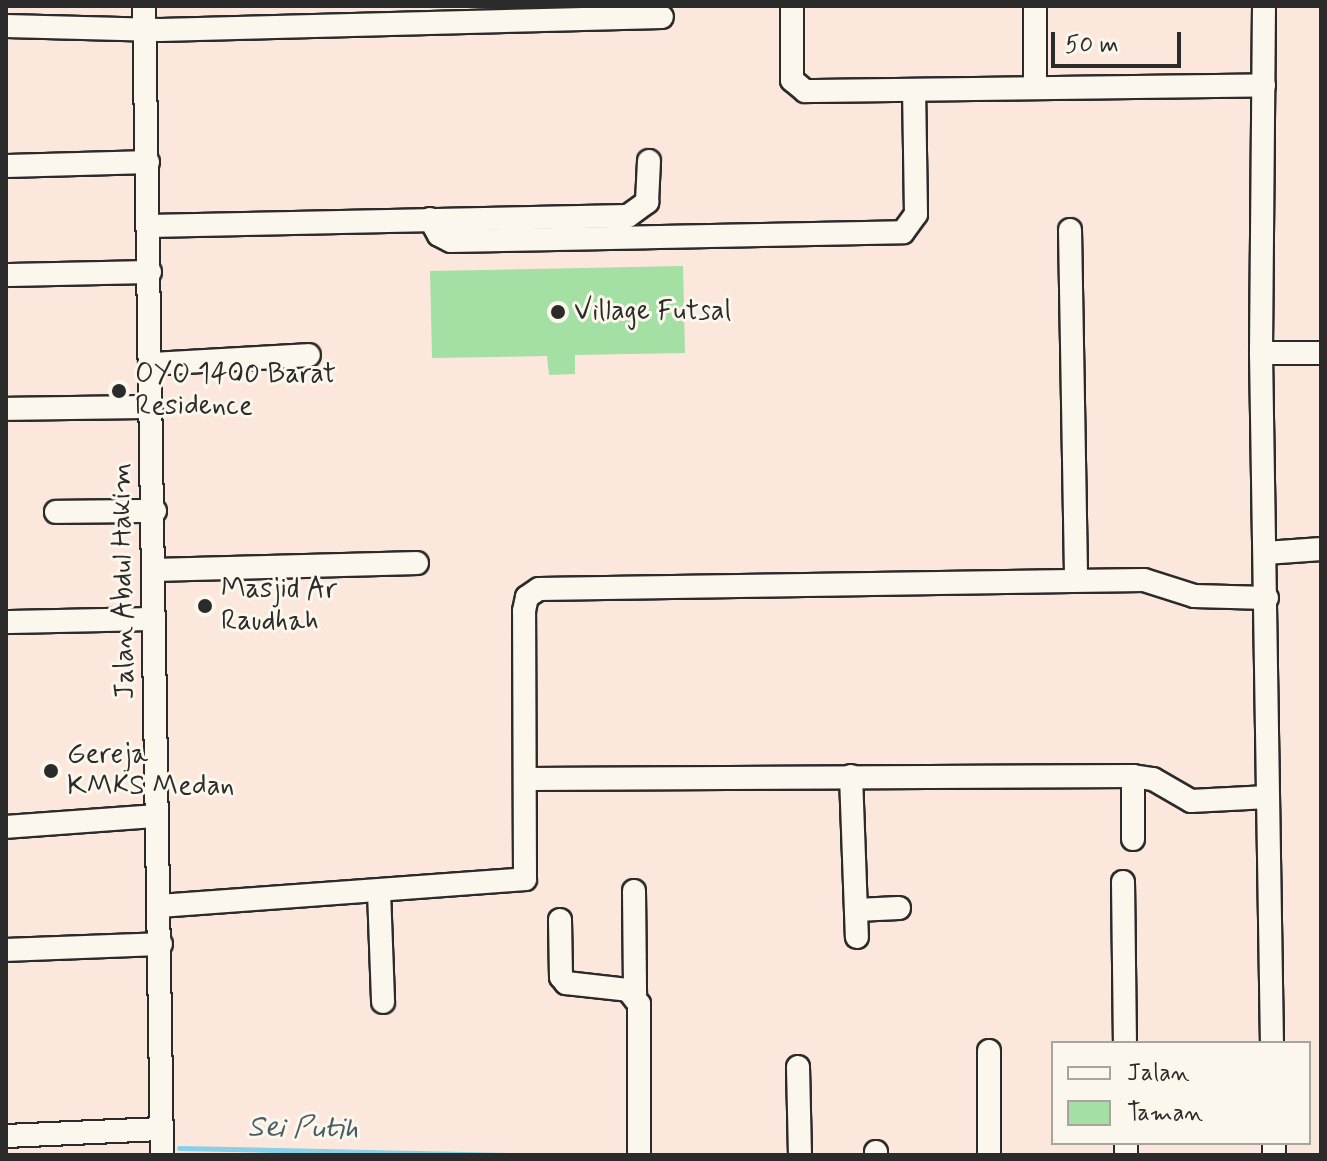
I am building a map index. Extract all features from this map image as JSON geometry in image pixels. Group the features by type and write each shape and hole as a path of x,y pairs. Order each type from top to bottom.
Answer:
{"street":[{"name":"Jalan Abdul Hakim","path":"144,6 155,511 153,619 161,944 162,1155"},
{"path":"792,6 796,88 914,91 1264,85"},
{"path":"1035,6 1035,88"},
{"path":"1264,6 1261,353 1272,1041"},
{"path":"6,26 144,30 662,17"},
{"path":"430,219 439,235 451,241 903,232 916,214 914,91"},
{"path":"149,226 628,216 647,202 649,161"},
{"path":"6,166 148,162"},
{"path":"1070,230 1076,580"},
{"path":"6,275 150,272"},
{"path":"1261,353 1321,353"},
{"path":"150,364 309,355"},
{"path":"6,409 151,407"},
{"path":"56,512 155,511"},
{"path":"1266,553 1321,549"},
{"path":"155,570 417,563"},
{"path":"160,906 525,879 528,779 524,611 527,597 539,589 1076,580 1151,581 1194,596 1267,598"},
{"path":"6,622 153,619"},
{"path":"851,776 857,937"},
{"path":"528,779 1133,776 1153,779 1191,801 1268,797"},
{"path":"1133,776 1133,839"},
{"path":"6,827 157,816"},
{"path":"1123,882 1125,1041"},
{"path":"379,891 383,1002"},
{"path":"634,891 635,995 642,1014 639,1154"},
{"path":"856,910 899,908"},
{"path":"560,920 561,977 566,983 635,995"},
{"path":"6,950 161,944"},
{"path":"989,1051 989,1155"},
{"path":"798,1067 800,1151"},
{"path":"6,1136 162,1129"}],"green space":[{"name":"Village Futsal","path":"683,266 685,353 575,355 575,374 549,375 547,356 432,358 430,271"}],"waterway":[{"name":"Sei Putih","path":"179,1148 523,1155"}],"place":[{"name":"Village Futsal","path":"558,312"},
{"name":"OYO 1400 Barat Residence","path":"119,391"},
{"name":"Masjid Ar Raudhah","path":"205,606"},
{"name":"Gereja KMKS Medan","path":"51,771"}]}
